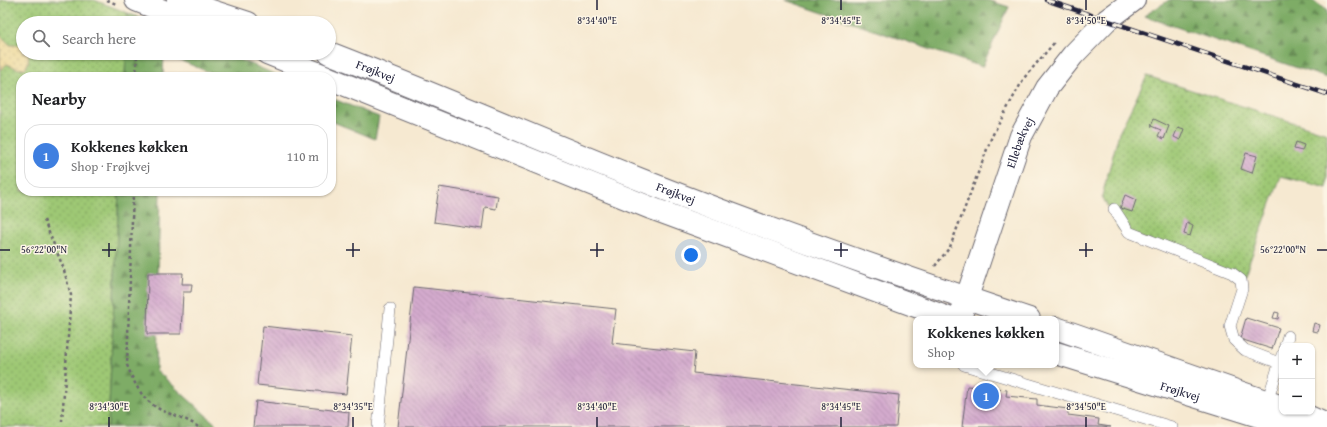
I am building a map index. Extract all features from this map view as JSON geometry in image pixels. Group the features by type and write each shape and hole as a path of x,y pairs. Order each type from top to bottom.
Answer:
{"street":[{"path":"136,0 176,16"},
{"path":"178,0 227,16"},
{"name":"Ellebækvej","path":"961,316 1021,136 1047,88 1073,55 1108,20 1134,0"},
{"name":"Frøjkvej","path":"336,56 425,89 639,179 746,221 1020,316"},
{"path":"284,60 314,72"},
{"name":"Frøjkvej","path":"336,81 651,208 943,316"},
{"name":"Frøjkvej","path":"1059,329 1270,409 1304,427"},
{"name":"Frøjkvej","path":"1059,354 1270,409"},
{"path":"1305,415 1327,425"}],"lane":[{"path":"1114,209 1129,232 1232,273 1241,280 1242,289 1230,326 1234,340 1246,350 1279,358"},
{"path":"378,427 390,309"},
{"path":"974,368 1172,427"},
{"path":"1270,409 1279,368"}],"path":[{"path":"136,72 137,60"},
{"path":"133,196 128,365 136,389 156,408 189,420 198,427"},
{"path":"44,220 63,268 71,295 62,421"}],"green space":[{"path":"0,0 94,0 128,13 128,16 16,16 16,60 126,60 125,72 16,72 16,196 119,196 108,427 0,427"},
{"path":"785,0 987,0 1009,7 982,67"},
{"path":"1169,0 1313,0 1327,11 1327,78 1144,16"},
{"path":"128,13 135,16 128,16"},
{"path":"126,60 164,60 163,72 125,72"},
{"path":"179,60 241,60 270,72 209,72"},
{"path":"1147,76 1327,133 1327,188 1281,176 1244,277 1119,229 1102,196 1119,133"},
{"path":"336,100 379,117 375,139 336,123"},
{"path":"119,196 160,196 156,370 219,427 108,427"}],"sand":[{"path":"0,35 10,45 16,45 16,60 28,60 26,68 19,69 7,64 0,70"}],"building":[{"path":"1154,119 1169,126 1164,139 1158,136 1161,130 1151,126"},
{"path":"1178,127 1184,129 1180,140 1174,137"},
{"path":"1296,142 1304,145 1302,151 1294,149"},
{"path":"1246,153 1257,156 1252,173 1241,169"},
{"path":"439,187 498,196 496,209 485,207 482,229 434,222"},
{"path":"1125,195 1136,200 1132,212 1120,208"},
{"path":"1187,223 1193,226 1190,236 1184,234"},
{"path":"148,273 183,273 182,284 192,284 191,292 183,292 181,334 147,334"},
{"path":"414,287 616,309 612,343 695,352 693,373 899,395 896,427 398,427"},
{"path":"1275,312 1279,313 1278,319 1273,318"},
{"path":"1246,318 1279,328 1272,349 1240,339"},
{"path":"1314,323 1320,325 1318,332 1312,331"},
{"path":"263,326 352,336 346,394 257,385"},
{"path":"967,386 1007,390 1006,396 1037,399 1037,405 1068,409 1068,415 1099,419 1098,425 1111,427 962,427"},
{"path":"256,401 349,412 348,427 253,427"}],"railway":[{"path":"1046,0 1327,94"}],"place":[{"name":"Kokkenes køkken","path":"986,396"}]}
